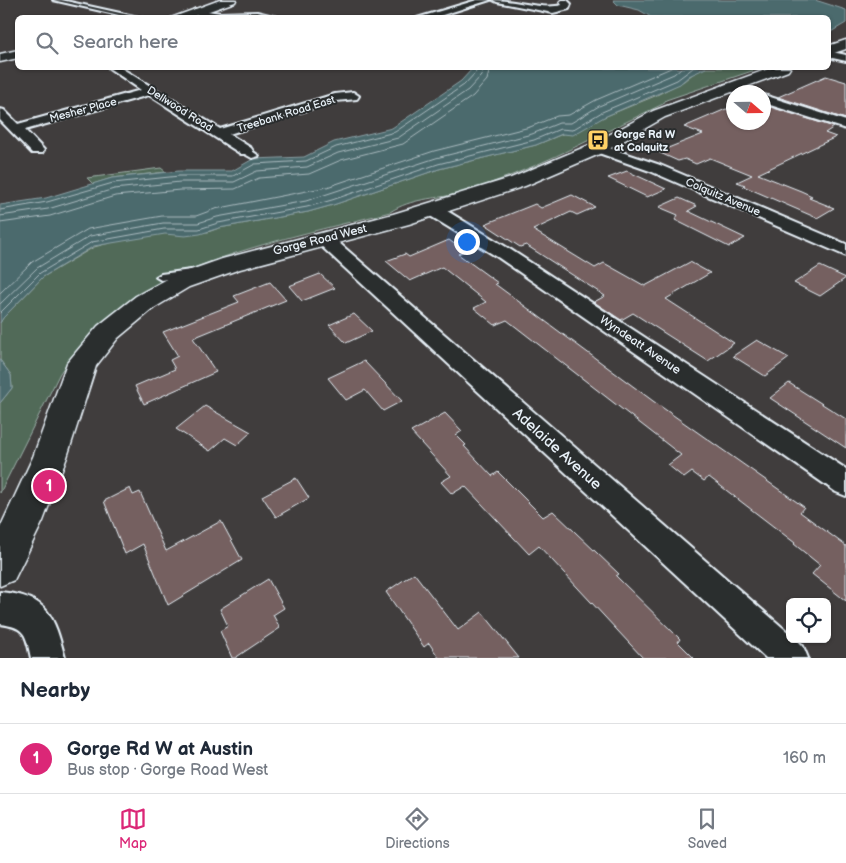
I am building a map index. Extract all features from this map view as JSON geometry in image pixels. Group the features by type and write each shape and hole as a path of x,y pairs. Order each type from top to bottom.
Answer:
{"main road":[{"path":"186,15 231,0"},
{"path":"831,51 846,44"},
{"path":"0,58 15,55"},
{"name":"Gorge Road West","path":"747,85 779,70"},
{"name":"Gorge Road West","path":"0,567 24,521 50,457 78,356 137,308 161,292 206,272 261,255 325,240 433,210 525,180 598,148 659,114 726,93"}],"street":[{"path":"432,15 486,0"},
{"path":"497,0 553,10 566,7 568,4 564,2"},
{"path":"195,12 214,15"},
{"path":"831,53 846,58"},
{"name":"Dellwood Road","path":"117,70 251,154"},
{"name":"Mesher Place","path":"14,129 151,91"},
{"name":"Treebank Road East","path":"220,134 335,98 353,96"},
{"path":"771,101 846,125"},
{"path":"0,113 37,150"},
{"name":"Colquitz Avenue","path":"598,148 655,168 846,251"},
{"name":"Wyndeatt Avenue","path":"433,210 505,254 846,484"},
{"name":"Adelaide Avenue","path":"325,240 791,658"},
{"path":"0,608 26,612 40,626 48,658"}],"lane":[{"path":"55,0 127,15"},
{"path":"161,277 206,272"}],"green space":[{"path":"698,70 755,70 666,100 663,104 513,175 458,194 415,201 390,212 249,249 178,275 147,291 119,309 102,323 66,364 0,493 0,403 12,388 11,375 0,360 0,323 43,277 94,247 156,231 208,232 219,228 308,212 439,169 536,145 655,96 684,81"},
{"path":"161,168 166,172 112,178 93,184 87,178"}],"water":[{"path":"613,0 815,0 846,10 846,23 831,32 831,15 648,15 639,10 618,5"},
{"path":"471,70 702,70 689,76 680,84 604,117 573,135 562,134 536,145 439,169 333,205 308,212 219,228 200,234 185,236 165,234 94,246 43,277 0,323 0,205 46,198 112,178 179,171 232,171 253,159 304,157 334,142 392,128 461,81"},
{"path":"0,360 11,375 12,388 0,403"}],"building":[{"path":"826,76 846,82 846,119 778,97"},
{"path":"771,107 834,127 825,133 836,137 758,174 801,191 812,196 809,198 834,208 817,218 737,182 752,175 710,158 696,164 685,159 678,161 658,152 703,134 684,127 726,109 726,130 771,130"},
{"path":"627,171 666,189 647,197 608,178"},
{"path":"572,195 595,207 577,215 571,212 533,230 595,268 604,263 645,286 690,262 710,273 666,299 734,343 708,361 633,313 621,320 594,302 605,296 526,245 520,247 485,224 535,204 541,208"},
{"path":"679,198 697,206 688,211 745,238 729,247 675,220 678,215 659,207"},
{"path":"449,240 464,251 458,254 498,283 495,284 653,401 804,507 800,512 846,546 846,601 812,574 820,565 795,543 709,477 704,481 692,472 684,478 668,465 681,455 507,320 495,325 474,308 486,302 442,267 410,281 386,261 405,254 409,257"},
{"path":"820,266 846,278 820,296 794,283"},
{"path":"320,274 335,288 302,301 289,286"},
{"path":"270,282 286,300 193,338 216,372 144,404 135,386 175,369 170,360 178,356 163,332 239,302 234,296"},
{"path":"354,314 372,331 346,343 329,325"},
{"path":"757,340 789,358 765,376 733,356"},
{"path":"364,361 402,401 383,411 365,390 346,400 328,378"},
{"path":"789,383 846,419 846,448 770,398"},
{"path":"205,406 251,432 237,445 225,438 210,451 176,429"},
{"path":"445,413 462,431 456,435 466,445 464,446 492,476 498,472 543,517 553,511 619,574 616,576 680,639 678,642 694,658 643,658 539,546 529,554 465,486 452,494 441,482 451,476 411,432"},
{"path":"296,478 309,498 276,517 262,496"},
{"path":"130,488 133,495 140,492 166,551 221,521 242,560 168,605 143,544 125,554 104,501"},
{"path":"414,573 458,630 482,612 519,658 439,658 429,643 424,647 386,592"},
{"path":"268,579 284,608 273,615 280,628 235,658 232,658 220,631 228,626 220,609"}],"place":[{"name":"Gorge Rd W at Colquitz","path":"598,140"},
{"name":"Gorge Rd W at Austin","path":"49,486"}]}
